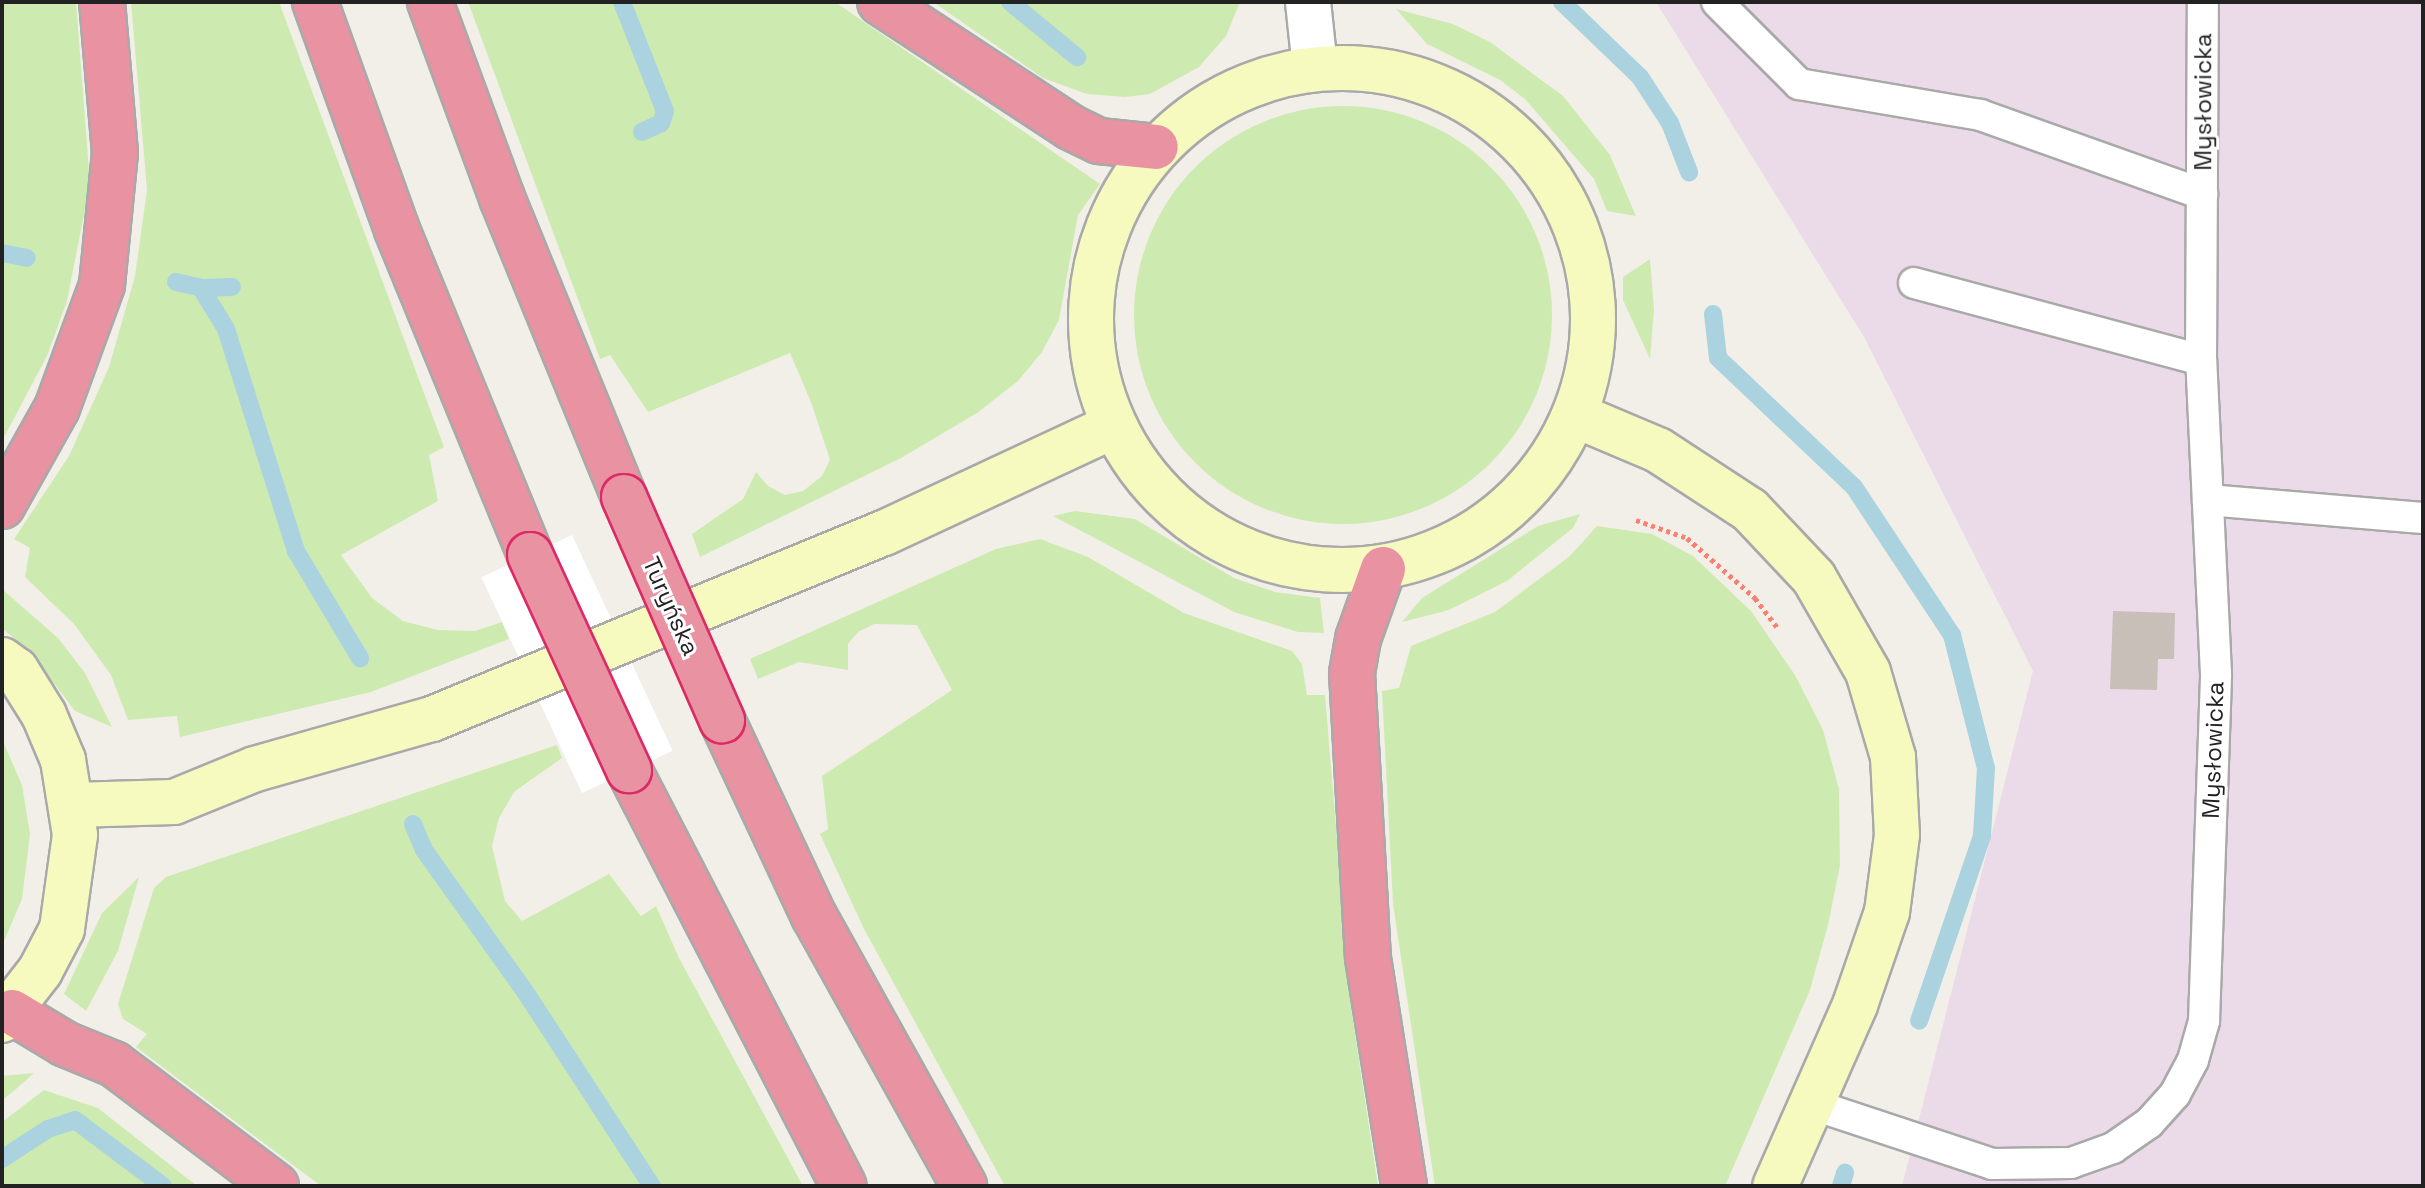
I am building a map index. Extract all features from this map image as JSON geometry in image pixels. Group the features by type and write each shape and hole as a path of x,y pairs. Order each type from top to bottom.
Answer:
{"highway":[{"path":"2,506 57,408 102,285 115,153 102,2"},
{"path":"315,2 397,230 530,555 629,770 844,1186"},
{"name":"Turyńska","path":"430,2 502,198 624,497 722,720 814,916 964,1186"},
{"path":"880,2 1070,127 1099,141 1156,147"},
{"path":"1383,569 1358,639 1352,673 1368,958 1404,1186"},
{"path":"7,1016 114,1064 276,1186"}],"street":[{"path":"1308,2 1315,67"},
{"path":"1315,67 1380,70 1443,88 1499,121 1544,167 1576,225 1592,287 1592,353 1575,415 1544,471 1500,517 1445,550 1383,569 1317,571 1242,550 1196,526 1148,481 1113,426 1094,369 1089,309 1098,250 1121,195 1156,147 1203,108 1256,81 1315,67"},
{"path":"1575,415 1658,450 1750,510 1814,578 1868,672 1893,757 1896,858 1876,951 1775,1186"},
{"path":"73,805 174,802 255,769 432,719 884,533 1113,426"},
{"path":"2,660 16,670 44,715 73,805 75,835 62,929 7,1016"}],"lane":[{"path":"1717,2 1799,84 1980,115 2202,194"},
{"name":"Mysłowicka","path":"1811,1104 1992,1164 2032,1166 2071,1163 2113,1148 2149,1123 2175,1094 2193,1060 2204,1021 2216,674 2201,360 2203,2"},
{"path":"1914,283 2201,360"},
{"path":"2208,500 2423,518"}],"path":[{"path":"1636,520 1687,538 1755,598 1781,631"}],"shaded area":[{"path":"1656,2 2423,2 2423,1186 1902,1186 2033,671 1864,337"}],"green space":[{"path":"2,2 76,2 90,184 67,301 47,356 2,441"},
{"path":"131,2 279,2 444,447 429,455 438,501 341,555 372,598 403,621 438,630 475,631 502,622 509,639 371,692 180,737 177,716 128,720 111,675 74,624 25,577 30,548 14,539 69,456 109,367 135,276 147,190"},
{"path":"468,2 835,2 1100,184 1078,215 1059,320 1042,352 1018,381 977,413 901,458 700,557 692,534 743,499 756,472 768,486 785,495 803,491 822,476 830,460 811,402 790,353 648,412 610,355 600,359"},
{"path":"933,2 1240,2 1226,36 1199,67 1150,94 1125,97 1087,94 1043,78"},
{"path":"1396,9 1453,24 1490,42 1563,96 1610,155 1636,216 1607,211 1594,179 1525,99 1500,80 1427,44"},
{"path":"1343,106 1384,110 1423,122 1459,142 1491,167 1516,199 1536,235 1548,274 1552,315 1548,356 1536,395 1516,431 1491,463 1459,488 1423,508 1384,520 1343,524 1302,520 1263,508 1227,488 1195,463 1170,431 1150,395 1138,356 1134,315 1138,274 1150,235 1170,199 1195,167 1227,142 1263,122 1302,110"},
{"path":"1650,259 1654,310 1650,359 1623,300 1623,277"},
{"path":"1075,511 1135,519 1234,578 1275,592 1320,598 1324,633 1298,632 1234,612 1053,516"},
{"path":"1580,514 1573,528 1507,581 1449,610 1402,622 1422,598 1538,526"},
{"path":"1597,526 1652,534 1693,556 1751,611 1795,675 1823,730 1839,789 1840,865 1828,925 1810,990 1725,1186 1435,1186 1393,904 1382,691 1399,688 1411,646 1495,612 1570,556"},
{"path":"1040,539 1088,557 1184,613 1292,651 1302,664 1307,695 1325,695 1351,1008 1378,1186 1005,1186 864,929 820,834 828,829 822,776 952,690 917,625 874,624 858,632 848,644 848,670 799,662 758,679 750,659 996,549"},
{"path":"2,589 58,638 85,673 112,727 75,711 32,654 2,628"},
{"path":"2,739 22,785 30,834 22,899 2,946"},
{"path":"557,745 562,758 514,792 499,818 492,846 505,901 522,921 609,874 641,916 656,906 679,958 803,1186 321,1186 136,1047 147,1034 123,1019 118,1004 154,888 166,877"},
{"path":"139,877 118,951 86,1011 64,994 102,913"},
{"path":"34,1073 15,1090 2,1100 2,1076"},
{"path":"44,1090 98,1108 197,1186 2,1186 2,1122"}],"pier":[{"path":"572,535 673,751 582,793 481,577"}],"building":[{"path":"2113,611 2175,613 2174,659 2158,659 2157,690 2110,689"}],"waterway":[{"path":"622,2 665,111 661,123 642,132"},
{"path":"1010,2 1077,57"},
{"path":"1562,2 1640,77 1670,123 1689,172"},
{"path":"2,253 27,258"},
{"path":"176,282 201,288 226,329 296,551 360,658"},
{"path":"201,288 232,287"},
{"path":"1713,314 1718,358 1854,487 1952,635 1986,768 1982,836 1919,1021"},
{"path":"413,824 424,850 524,990 652,1186"},
{"path":"2,1159 48,1129 75,1120 163,1186"},
{"path":"1841,1186 1845,1173"}]}
